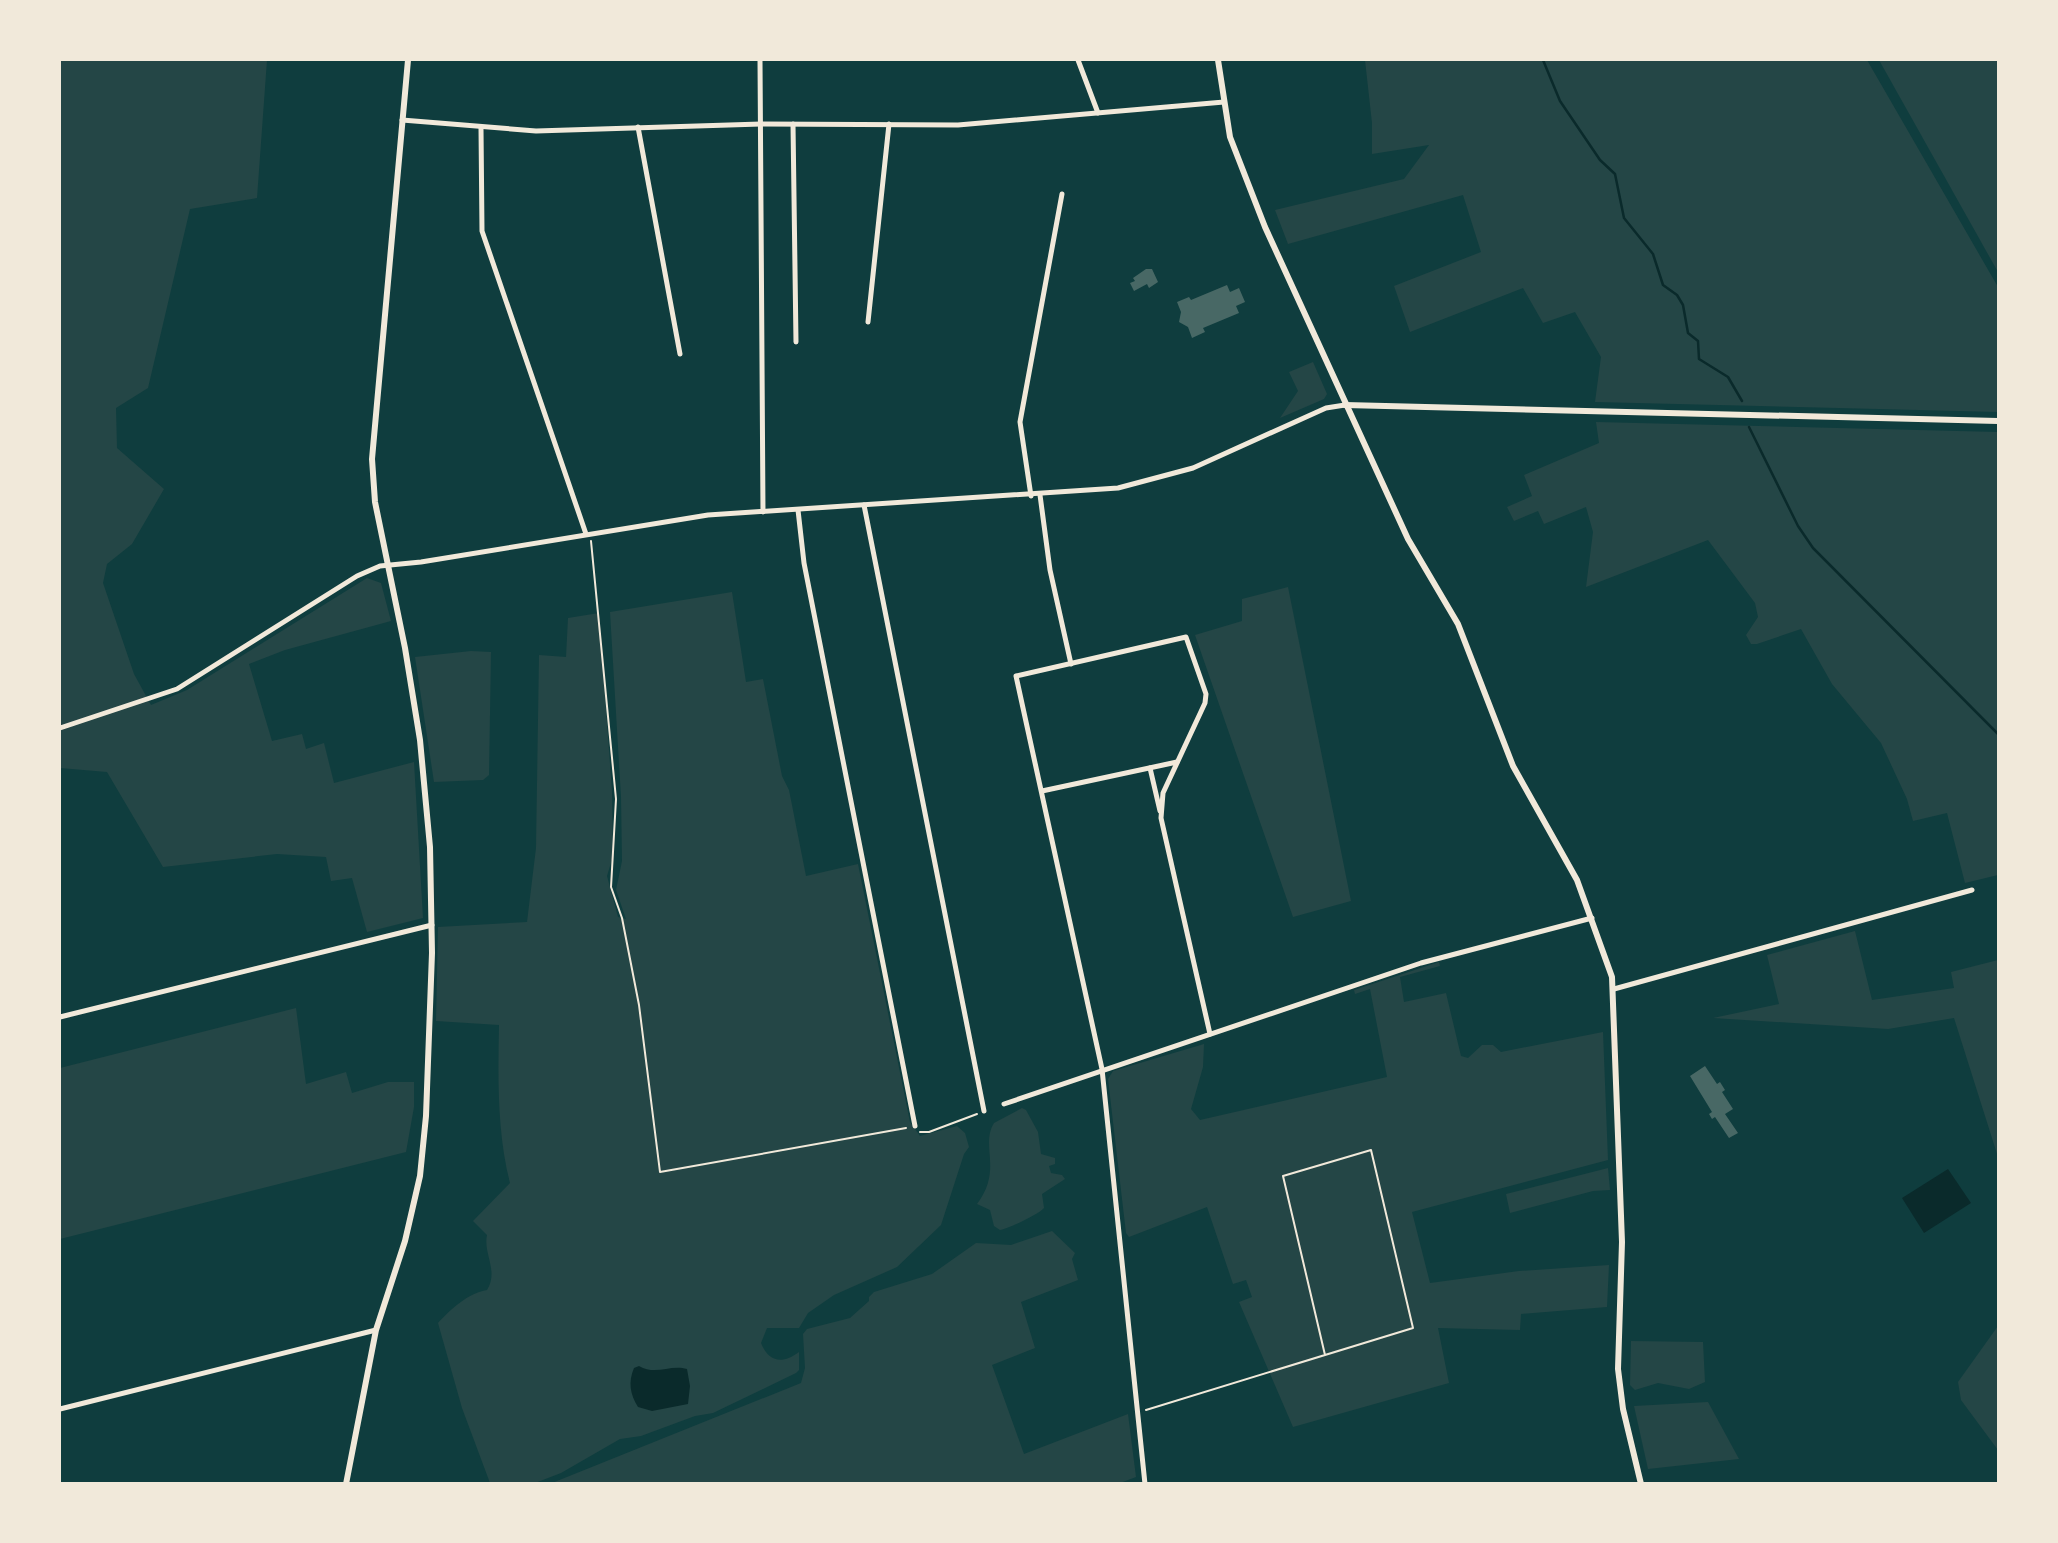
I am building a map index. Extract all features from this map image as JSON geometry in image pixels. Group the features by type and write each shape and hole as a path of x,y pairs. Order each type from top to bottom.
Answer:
{"street":[{"path":"346,1483 376,1330 405,1241 424,1148 432,925 430,847 419,731 375,502 372,443 408,60"},
{"path":"760,60 763,512"},
{"path":"1077,60 1098,113"},
{"path":"1218,60 1230,137 1241,167 1345,405 1408,539 1458,624 1508,757 1569,863 1592,918 1614,989 1622,1241 1618,1370 1623,1414 1641,1483"},
{"path":"402,120 536,131 761,124 991,124 1224,102"},
{"path":"793,124 796,342"},
{"path":"868,322 889,124"},
{"path":"638,127 680,354"},
{"path":"481,128 482,231 588,534"},
{"path":"1031,496 1020,422 1062,194"},
{"path":"60,728 177,689 357,576 380,566 683,518 1106,490 1166,477 1203,464 1326,408 1345,405 1998,421"},
{"path":"1040,495 1050,570 1071,663"},
{"path":"864,506 984,1111"},
{"path":"798,510 804,563 915,1126"},
{"path":"1145,1483 1102,1069 1016,676 1186,637 1206,694 1205,703 1163,793 1161,818"},
{"path":"1042,791 1177,762"},
{"path":"1150,768 1210,1034"},
{"path":"1614,989 1972,890"},
{"path":"1004,1104 1421,963 1592,918"},
{"path":"60,1017 432,925"},
{"path":"60,1409 376,1330"}],"path":[{"path":"588,534 616,799 611,887 622,918 639,1005 660,1172 915,1126 926,1133 984,1111"},
{"path":"1138,1412 1325,1355 1413,1328 1371,1150 1283,1176 1325,1355"}],"shaded area":[{"path":"60,60 267,60 257,198 190,209 148,388 116,408 117,448 164,489 132,544 107,564 103,583 134,674 151,705 187,690 367,578 381,583 391,621 285,650 249,664 272,741 302,734 306,749 324,743 334,783 414,762 423,918 367,932 352,878 331,881 326,857 277,854 163,867 107,772 60,768"},
{"path":"1365,60 1867,60 1998,287 1998,412 1595,402 1601,357 1575,312 1543,323 1523,288 1410,332 1394,286 1481,252 1463,195 1288,244 1275,210 1404,179 1429,145 1372,154 1372,123"},
{"path":"1879,60 1998,60 1998,272"},
{"path":"1313,362 1327,394 1324,399 1280,418 1298,391 1289,372"},
{"path":"1596,422 1998,432 1998,875 1965,883 1947,813 1913,821 1907,799 1881,743 1832,684 1801,629 1751,644 1746,635 1758,617 1755,603 1708,540 1586,587 1593,532 1586,507 1544,524 1538,511 1514,521 1507,507 1532,496 1524,475 1599,443"},
{"path":"1288,587 1351,901 1293,917 1195,635 1242,621 1242,599"},
{"path":"732,592 746,682 763,679 782,776 789,790 806,876 858,864 910,1122 920,1136 957,1126 965,1133 969,1147 964,1154 941,1225 897,1267 834,1295 808,1313 799,1328 767,1328 761,1343 764,1350 772,1358 782,1360 799,1352 799,1370 796,1373 713,1413 695,1416 641,1436 620,1439 561,1473 535,1483 490,1483 462,1408 438,1323 467,1298 487,1290 490,1283 487,1235 473,1221 510,1183 501,1125 499,1025 436,1021 438,927 527,922 536,848 539,655 566,657 568,618 599,613 612,791 613,856 607,876 618,917 626,919 616,890 622,861 621,797 610,612"},
{"path":"471,651 491,652 489,775 483,780 434,782 415,657"},
{"path":"1855,931 1872,1000 1954,988 1951,972 1998,960 1998,1157 1954,1018 1888,1029 1713,1018 1779,1004 1767,955"},
{"path":"1439,962 1440,966 1400,977 1404,1002 1446,993 1461,1056 1468,1058 1482,1045 1493,1045 1501,1052 1603,1032 1608,1160 1412,1212 1430,1283 1519,1271 1609,1265 1607,1307 1521,1314 1520,1330 1438,1328 1449,1383 1293,1427 1239,1302 1252,1297 1246,1280 1233,1284 1207,1207 1129,1237 1126,1233 1108,1079 1113,1071 1204,1044 1203,1067 1191,1109 1200,1120 1387,1077 1370,989 1355,994 1354,990"},
{"path":"296,1008 306,1084 346,1072 352,1093 388,1082 414,1082 414,1107 406,1152 60,1239 60,1068"},
{"path":"1022,1108 1026,1110 1038,1132 1041,1154 1055,1158 1055,1164 1049,1166 1051,1173 1062,1175 1065,1179 1042,1194 1044,1208 1041,1211 1000,1230 994,1226 990,1210 977,1204 989,1180 989,1141 994,1123"},
{"path":"1608,1168 1610,1190 1593,1191 1510,1213 1506,1194"},
{"path":"1948,1169 1971,1203 1924,1233 1902,1198"},
{"path":"1052,1231 1075,1253 1072,1259 1078,1280 1021,1302 1035,1348 992,1365 1024,1454 1128,1414 1136,1477 1120,1483 552,1483 801,1383 805,1368 803,1334 807,1329 850,1318 869,1301 874,1292 932,1274 976,1243 1011,1245"},
{"path":"1998,1326 1998,1450 1961,1400 1958,1382"},
{"path":"1631,1341 1703,1342 1705,1382 1689,1389 1658,1383 1635,1390 1630,1385"},
{"path":"639,1366 651,1370 687,1369 690,1386 688,1404 652,1411 638,1407 631,1383 634,1368"},
{"path":"1708,1402 1739,1459 1648,1469 1634,1406"}],"building":[{"path":"1146,269 1152,269 1158,282 1149,288 1147,284 1134,291 1130,283"},
{"path":"1227,285 1230,292 1239,288 1245,302 1236,306 1239,313 1203,328 1205,332 1192,338 1188,327 1179,322 1181,312 1177,302 1189,297 1191,300"},
{"path":"1705,1066 1717,1084 1720,1082 1725,1090 1722,1092 1733,1109 1725,1114 1738,1133 1729,1138 1715,1117 1712,1119 1709,1114 1712,1112 1690,1076"}],"waterway":[{"path":"1543,60 1560,101 1600,160 1615,174 1624,218 1653,254 1663,285 1677,295 1683,305 1688,333 1698,341 1699,359 1728,377 1742,401"},
{"path":"1749,427 1798,526 1813,548 1998,734"}]}
